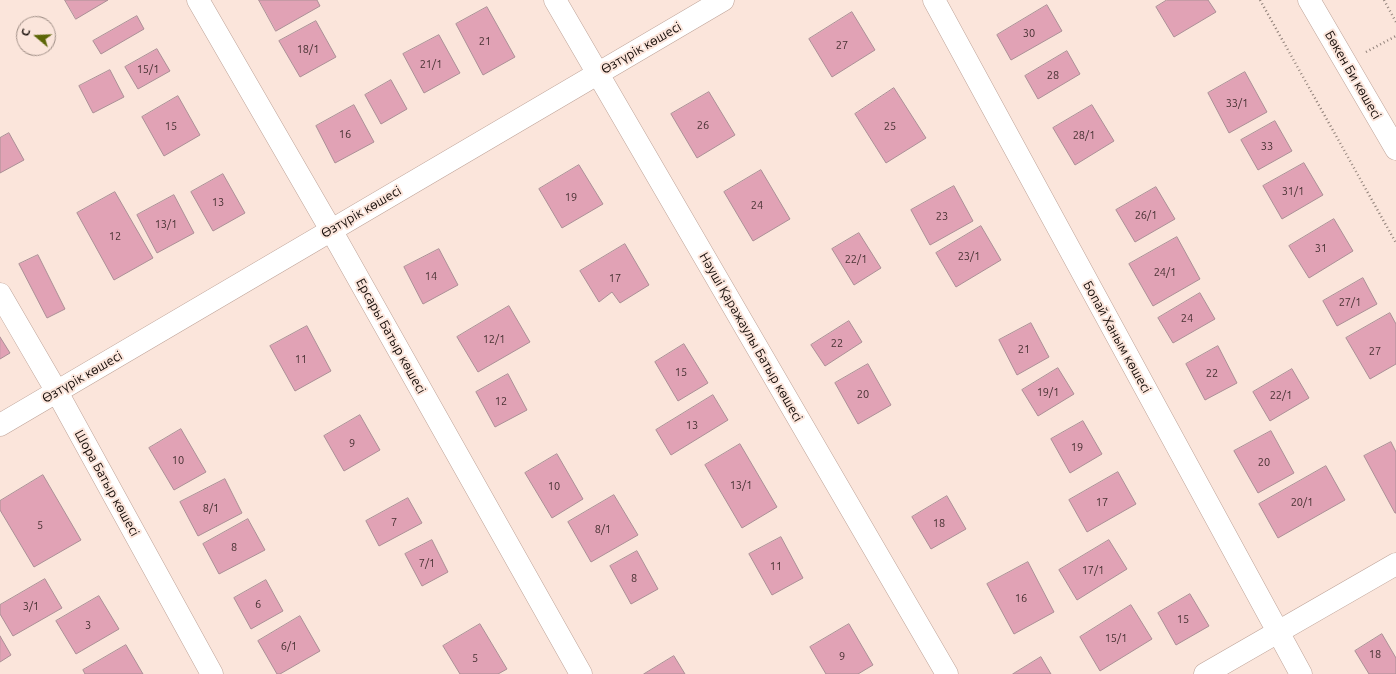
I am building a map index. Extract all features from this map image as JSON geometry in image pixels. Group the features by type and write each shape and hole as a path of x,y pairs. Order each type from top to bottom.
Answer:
{"street":[{"name":"Ерсары Батыр көшесі","path":"198,0 331,230 581,674"},
{"name":"Нәуші Қаражаулы Батыр көшесі","path":"555,0 947,674"},
{"name":"Өзтүрік көшесі","path":"0,425 723,0"},
{"name":"Бопай Ханым көшесі","path":"934,0 1300,674"},
{"name":"Бөкен Би көшесі","path":"1309,0 1396,149"},
{"name":"Шора Батыр көшесі","path":"0,294 57,392 212,674"},
{"path":"1205,674 1396,564"}],"path":[{"path":"1260,0 1396,243"},
{"path":"1384,0 1396,22"},
{"path":"1346,63 1396,36"}],"building":[{"path":"65,0 108,0 76,19"},
{"path":"259,0 317,0 320,6 276,31"},
{"path":"1167,0 1208,0 1216,12 1174,37 1156,7"},
{"path":"1047,5 1062,31 1011,60 997,35"},
{"path":"487,7 515,57 483,75 456,24"},
{"path":"852,12 875,50 832,77 809,39"},
{"path":"137,16 144,29 101,54 93,41"},
{"path":"316,21 336,57 300,77 279,41"},
{"path":"439,35 460,73 424,93 403,54"},
{"path":"157,49 170,71 138,89 125,67"},
{"path":"1067,51 1080,74 1038,99 1025,76"},
{"path":"110,70 124,97 93,113 79,86"},
{"path":"1245,72 1267,112 1229,133 1208,93"},
{"path":"391,80 407,109 381,124 365,95"},
{"path":"894,88 926,138 886,163 855,114"},
{"path":"709,92 735,135 697,158 671,114"},
{"path":"178,96 200,135 164,156 142,117"},
{"path":"354,105 374,142 335,163 316,126"},
{"path":"1092,105 1114,141 1075,165 1053,128"},
{"path":"1275,121 1292,151 1258,170 1241,140"},
{"path":"9,133 24,160 0,173 0,138"},
{"path":"1304,163 1323,195 1282,219 1263,186"},
{"path":"579,165 603,204 562,228 539,189"},
{"path":"761,170 790,219 753,241 724,192"},
{"path":"223,174 245,213 213,231 191,192"},
{"path":"954,186 973,221 930,245 911,210"},
{"path":"1156,187 1175,219 1135,242 1116,210"},
{"path":"115,192 153,258 114,280 77,213"},
{"path":"174,195 194,233 157,253 137,215"},
{"path":"1334,219 1353,251 1309,278 1289,246"},
{"path":"981,226 1001,260 956,287 936,253"},
{"path":"859,233 881,268 854,285 832,249"},
{"path":"1177,237 1200,279 1153,306 1129,264"},
{"path":"625,244 649,285 620,303 612,292 599,302 580,271"},
{"path":"439,249 458,285 423,304 404,267"},
{"path":"38,255 65,309 47,318 19,264"},
{"path":"1363,278 1377,304 1337,326 1323,301"},
{"path":"1200,293 1215,319 1173,343 1158,318"},
{"path":"509,306 530,342 478,372 457,337"},
{"path":"1390,313 1396,324 1396,364 1370,379 1346,338"},
{"path":"849,321 862,342 825,366 811,345"},
{"path":"1031,323 1049,357 1017,375 999,340"},
{"path":"307,326 331,371 295,391 270,346"},
{"path":"0,337 10,353 0,359"},
{"path":"684,344 708,383 678,401 655,362"},
{"path":"1218,346 1237,383 1205,400 1186,364"},
{"path":"868,364 891,405 858,424 835,383"},
{"path":"1058,368 1074,394 1038,416 1022,390"},
{"path":"1292,369 1309,398 1270,421 1253,392"},
{"path":"508,374 527,410 495,427 476,392"},
{"path":"713,395 728,420 671,455 656,430"},
{"path":"360,415 380,450 344,471 324,436"},
{"path":"1083,421 1102,454 1070,473 1051,439"},
{"path":"181,429 206,472 174,490 149,448"},
{"path":"1271,431 1294,473 1258,493 1234,451"},
{"path":"1391,442 1396,452 1396,513 1364,456"},
{"path":"740,444 777,507 742,528 705,465"},
{"path":"557,454 583,499 552,518 525,473"},
{"path":"1326,466 1345,500 1278,538 1259,504"},
{"path":"1118,472 1136,504 1087,532 1069,500"},
{"path":"43,475 81,540 34,567 0,510 0,501"},
{"path":"225,479 242,513 198,536 180,502"},
{"path":"614,495 638,535 591,562 568,522"},
{"path":"947,496 966,529 931,549 912,517"},
{"path":"408,498 422,523 379,546 366,521"},
{"path":"248,519 265,550 219,574 203,544"},
{"path":"781,537 803,578 772,595 749,554"},
{"path":"432,540 448,572 422,586 405,554"},
{"path":"1109,540 1127,569 1077,600 1059,570"},
{"path":"637,551 658,589 631,604 610,566"},
{"path":"1028,562 1054,612 1014,634 987,584"},
{"path":"45,579 62,608 13,636 0,614 0,605"},
{"path":"266,580 283,611 251,629 234,598"},
{"path":"1190,594 1209,626 1176,645 1158,613"},
{"path":"99,596 119,629 76,654 56,621"},
{"path":"1131,605 1152,639 1100,671 1080,637"},
{"path":"300,616 320,651 280,674 277,674 258,641"},
{"path":"480,624 507,669 498,674 460,674 443,646"},
{"path":"849,624 873,665 858,674 826,674 810,647"},
{"path":"1382,634 1396,658 1396,674 1369,674 1355,651"},
{"path":"0,636 11,655 0,662"},
{"path":"126,645 143,674 85,674 83,670"},
{"path":"674,656 685,674 644,674"},
{"path":"1041,657 1051,674 1013,674"}]}
